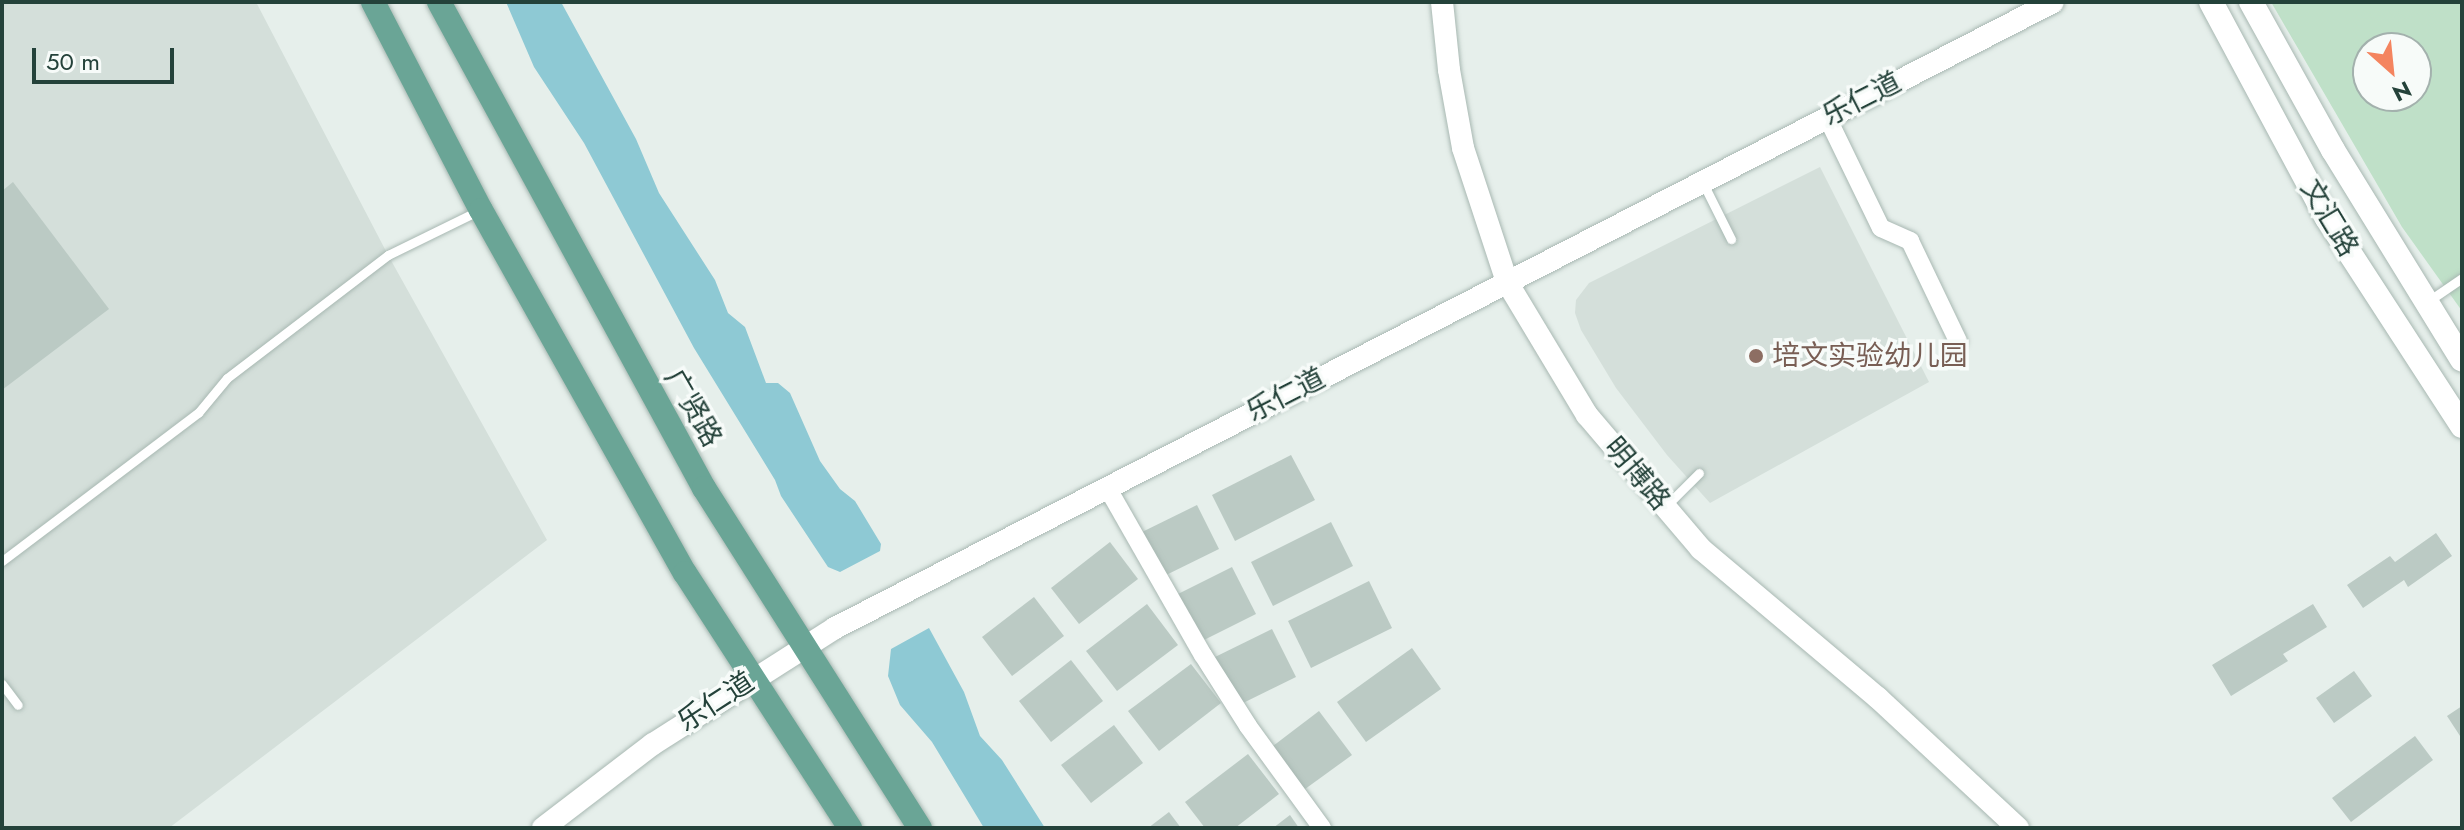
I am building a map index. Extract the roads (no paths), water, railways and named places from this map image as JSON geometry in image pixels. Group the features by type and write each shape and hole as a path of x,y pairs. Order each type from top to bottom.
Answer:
{"main road":[{"path":"373,2 481,210 685,573 850,828"},
{"name":"广贤路","path":"439,2 653,399 803,646 920,828"},
{"name":"文汇路","path":"2211,2 2327,218 2462,426"},
{"name":"文汇路","path":"2251,2 2333,150 2462,360"}],"street":[{"name":"明博路","path":"1442,2 1449,70 1463,148 1507,282 1587,415 1701,549 1878,698 2018,828"},
{"name":"乐仁道","path":"543,828 653,744 803,646 2053,2"},
{"path":"1827,117 1881,228 1910,241 1958,341"},
{"path":"1107,487 1203,655 1248,726 1322,828"}],"lane":[{"path":"1702,181 1731,239"},
{"path":"2,561 198,413 227,378 388,255 481,210"},
{"path":"2425,304 2462,278"},
{"path":"1665,507 1699,473"},
{"path":"2,684 18,705"}],"water":[{"path":"506,2 561,2 636,139 659,193 715,280 728,313 745,327 766,383 778,383 790,393 820,461 840,489 855,501 881,544 880,551 840,572 828,567 781,496 775,480 694,348 584,143 534,67"},
{"path":"929,628 964,692 980,736 1002,760 1045,828 984,828 932,742 900,705 888,676 891,649"}],"place":[{"name":"培文实验幼儿园","path":"1756,356"}]}
